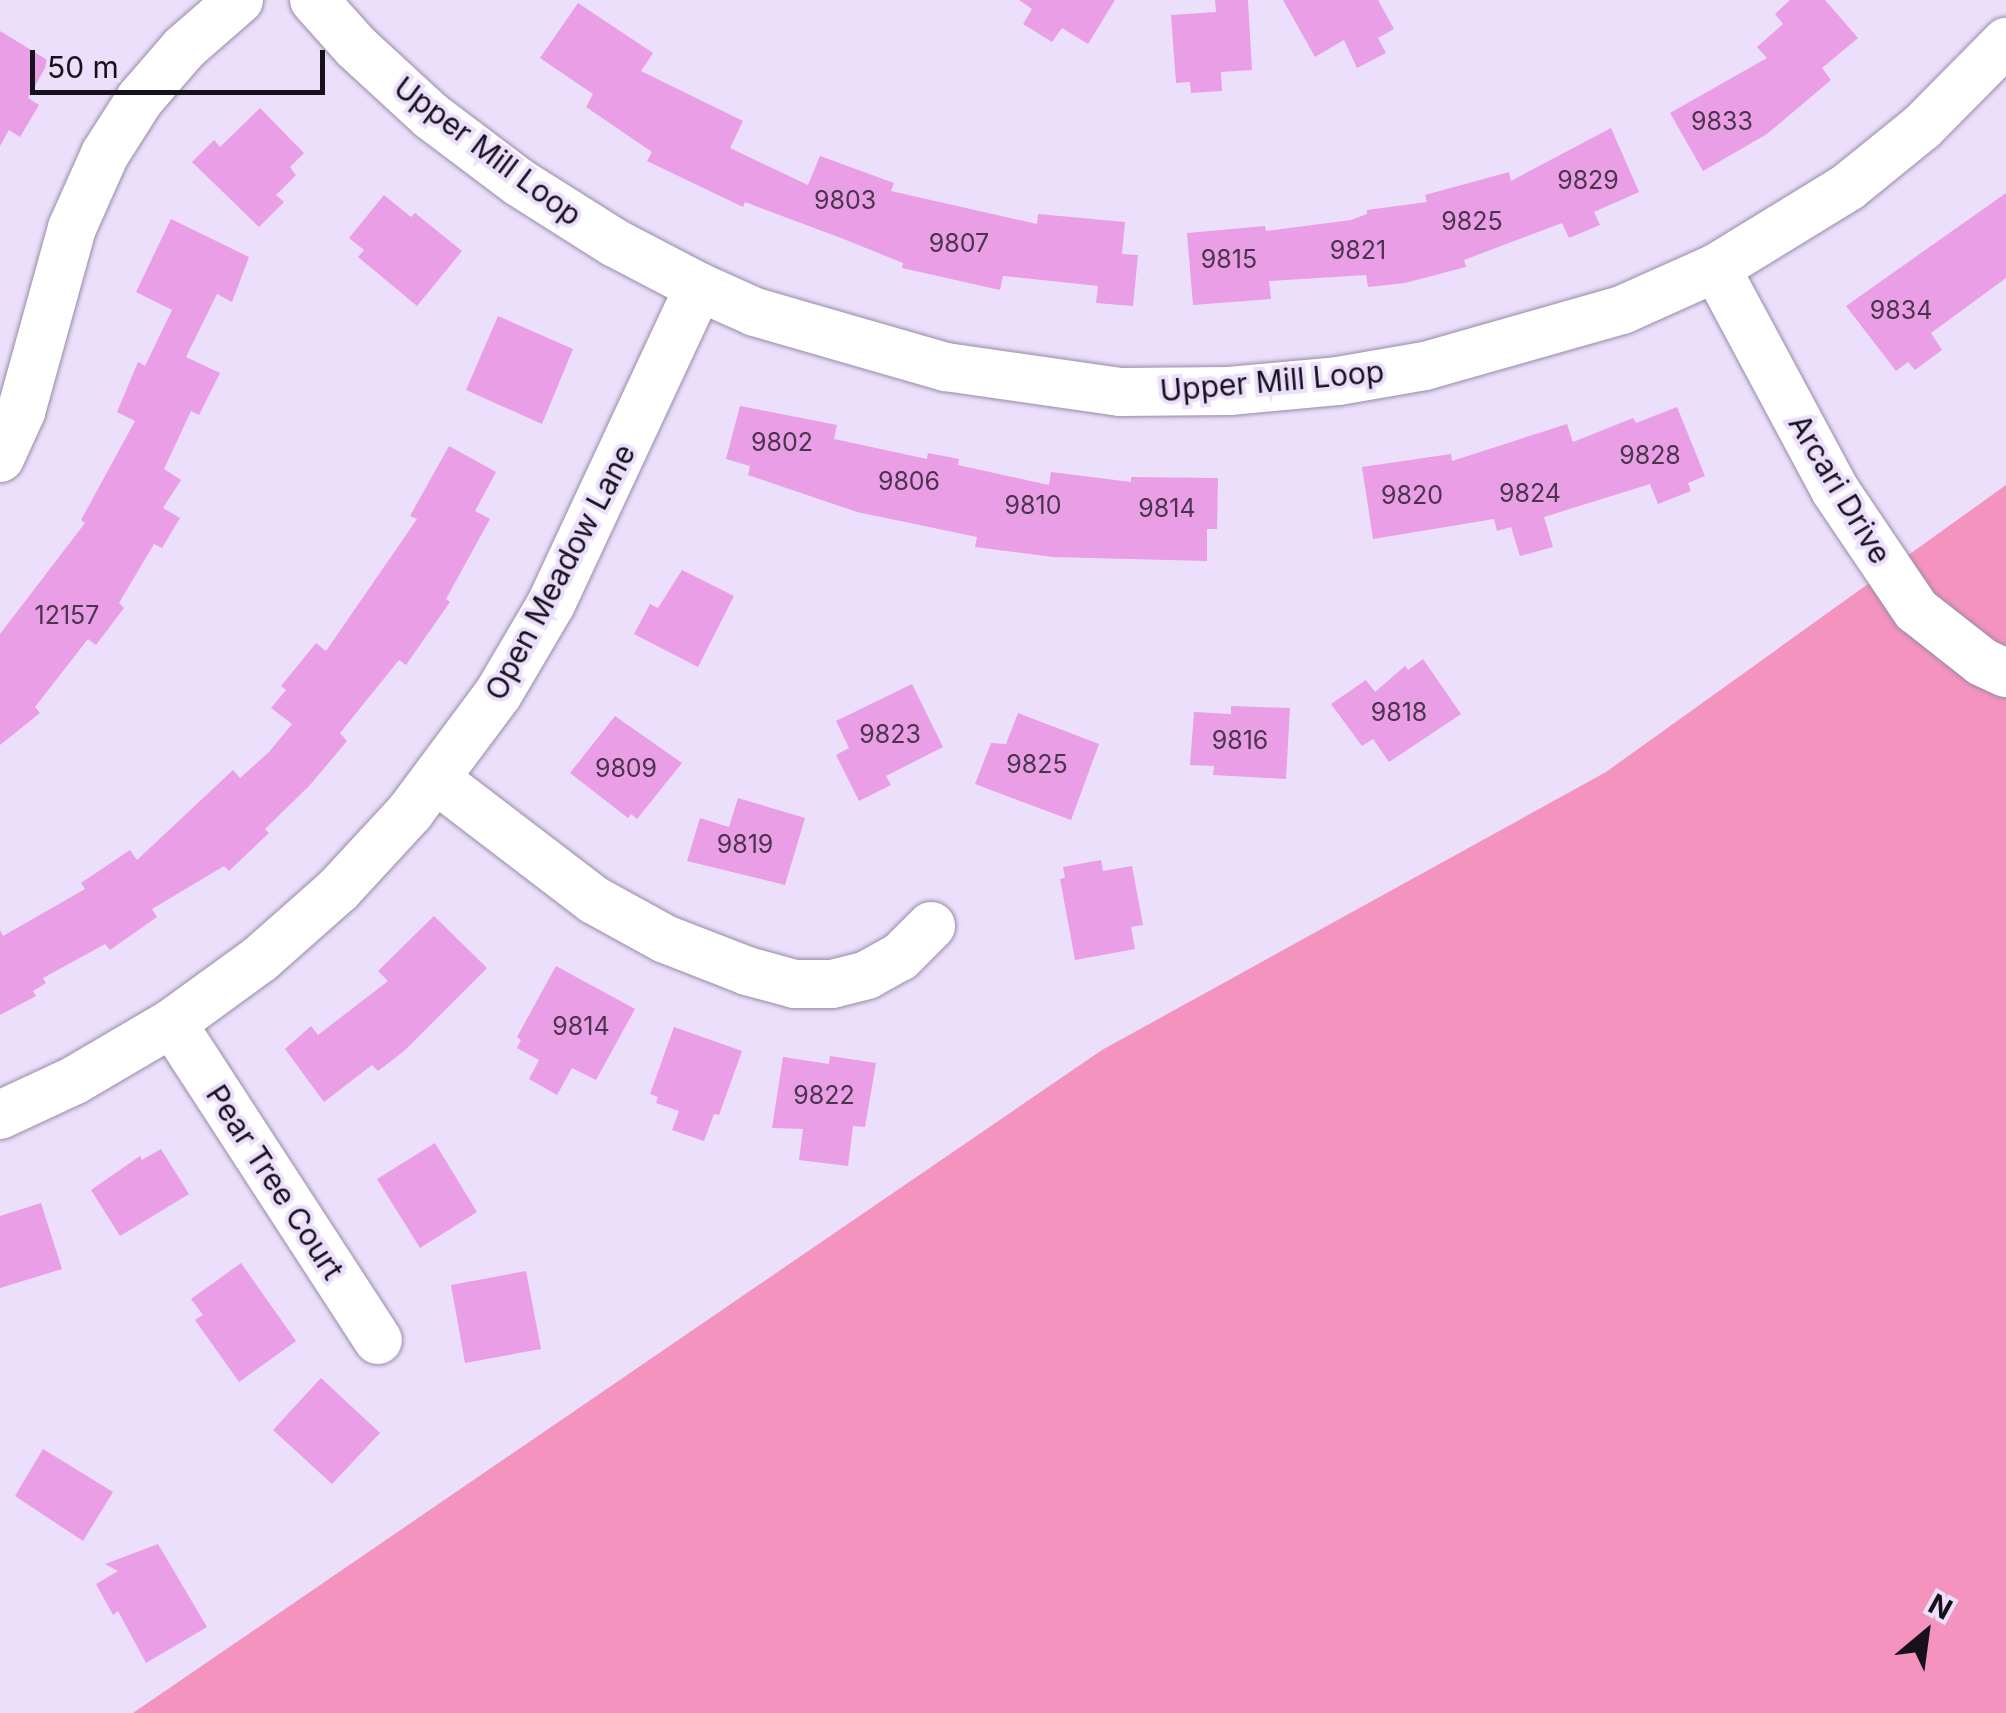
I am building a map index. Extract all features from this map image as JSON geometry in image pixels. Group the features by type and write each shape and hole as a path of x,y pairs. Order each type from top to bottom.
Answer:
{"street":[{"path":"0,458 20,412 72,228 105,154 140,99 184,48 239,0"},
{"name":"Upper Mill Loop","path":"314,0 356,47 432,116 520,183 615,243 699,287 755,312 860,346 946,367 1120,392 1230,391 1338,381 1513,344 1622,310 1716,268 1848,187 1922,127 2006,42"},
{"name":"Arcari Drive","path":"1716,268 1835,490 1916,610 1982,662 2006,673"},
{"name":"Open Meadow Lane","path":"0,1115 76,1080 172,1023 260,959 339,889 437,780 498,694 550,604 699,287"},
{"path":"437,780 594,900 665,939 746,971 795,984 832,984 868,974 900,956 932,926"},
{"name":"Pear Tree Court","path":"172,1023 378,1340"}],"shaded area":[{"path":"2006,485 2006,1713 133,1713 1102,1050 1606,772"}],"building":[{"path":"1019,0 1115,0 1088,44 1062,28 1052,42 1023,24 1032,9"},
{"path":"1215,0 1248,0 1252,70 1221,72 1222,91 1191,93 1190,82 1176,83 1171,15 1216,12"},
{"path":"1283,0 1378,0 1394,29 1378,38 1386,53 1357,68 1344,40 1315,57"},
{"path":"1790,0 1825,0 1858,38 1822,68 1831,80 1767,134 1703,171 1670,113 1767,58 1757,47 1783,24 1775,14"},
{"path":"578,3 653,53 641,71 743,121 730,148 808,185 820,156 894,183 891,191 1037,224 1038,214 1125,222 1122,254 1138,255 1133,306 1096,303 1098,286 1003,276 1000,290 902,268 903,263 841,238 745,202 743,207 647,161 652,152 586,107 593,94 540,58"},
{"path":"0,31 49,61 28,98 39,105 20,137 9,130 0,146"},
{"path":"260,108 304,153 290,167 296,175 276,195 284,202 259,227 192,162 214,140 220,147"},
{"path":"1611,128 1639,192 1594,212 1600,225 1569,238 1562,223 1464,260 1466,267 1405,283 1368,287 1366,275 1269,281 1271,299 1193,305 1187,233 1265,226 1266,231 1351,220 1367,214 1367,210 1427,202 1425,195 1509,172 1511,181"},
{"path":"2006,193 2006,278 1931,333 1942,350 1915,370 1908,362 1896,371 1846,306"},
{"path":"384,195 411,217 415,213 462,251 417,306 358,257 364,250 349,238"},
{"path":"171,219 249,257 232,302 217,294 186,357 220,373 199,415 191,411 164,469 181,480 163,508 180,518 162,548 154,544 119,603 124,608 96,645 88,639 35,707 40,713 0,745 0,634 85,523 81,520 135,421 117,412 138,362 145,366 172,310 136,292"},
{"path":"498,316 573,349 542,424 466,390"},
{"path":"740,406 837,425 834,439 927,459 928,453 959,459 958,465 1049,485 1051,472 1131,482 1131,477 1218,478 1217,529 1207,529 1207,561 1053,557 975,547 977,537 857,512 748,475 750,466 726,459"},
{"path":"1677,407 1705,476 1688,483 1691,491 1658,504 1650,484 1544,517 1553,547 1520,556 1511,527 1497,531 1494,519 1373,539 1362,467 1451,454 1452,461 1567,424 1573,442 1633,418 1636,423"},
{"path":"449,446 496,472 475,511 490,519 446,599 450,602 406,665 399,660 340,733 347,741 265,829 269,833 229,871 224,866 152,909 157,917 110,950 105,944 43,978 46,983 33,991 36,996 0,1015 0,930 3,936 85,889 81,883 130,850 137,860 233,770 240,778 269,752 292,724 271,708 286,690 281,686 316,643 326,651 417,519 410,516"},
{"path":"682,570 734,596 698,667 634,634 650,604 658,608"},
{"path":"1423,659 1461,714 1389,762 1373,739 1362,746 1331,704 1366,680 1375,692 1405,666 1408,670"},
{"path":"912,684 943,747 886,776 891,785 859,801 836,755 849,748 836,721"},
{"path":"1231,706 1290,708 1286,779 1213,775 1214,766 1190,765 1194,712 1231,714"},
{"path":"1018,713 1099,744 1071,820 975,784 991,743 1006,744"},
{"path":"615,716 682,763 637,819 631,814 628,818 570,773"},
{"path":"738,798 805,818 785,885 687,861 700,818 729,827"},
{"path":"1101,860 1103,871 1132,866 1143,925 1131,927 1135,949 1075,960 1060,879 1065,878 1063,867"},
{"path":"434,916 487,968 404,1051 378,1071 372,1065 324,1102 285,1049 311,1026 318,1035 388,981 378,971"},
{"path":"556,966 635,1009 596,1080 572,1068 557,1095 529,1079 539,1060 517,1048 521,1040 517,1037"},
{"path":"674,1027 742,1051 719,1115 714,1114 704,1141 672,1130 679,1111 656,1103 658,1097 650,1094"},
{"path":"830,1056 876,1063 865,1127 853,1126 848,1166 799,1160 803,1129 772,1128 783,1057 829,1064"},
{"path":"435,1143 477,1212 420,1248 377,1179"},
{"path":"161,1149 189,1194 120,1236 91,1190 140,1156 142,1160"},
{"path":"41,1203 62,1269 0,1288 0,1216"},
{"path":"241,1263 296,1341 239,1382 195,1320 203,1315 191,1299"},
{"path":"526,1271 541,1349 465,1363 451,1285"},
{"path":"321,1378 380,1433 332,1484 273,1430"},
{"path":"43,1449 113,1492 83,1541 15,1496"},
{"path":"158,1544 207,1627 146,1663 118,1611 113,1615 96,1584 118,1571 105,1564"}]}
